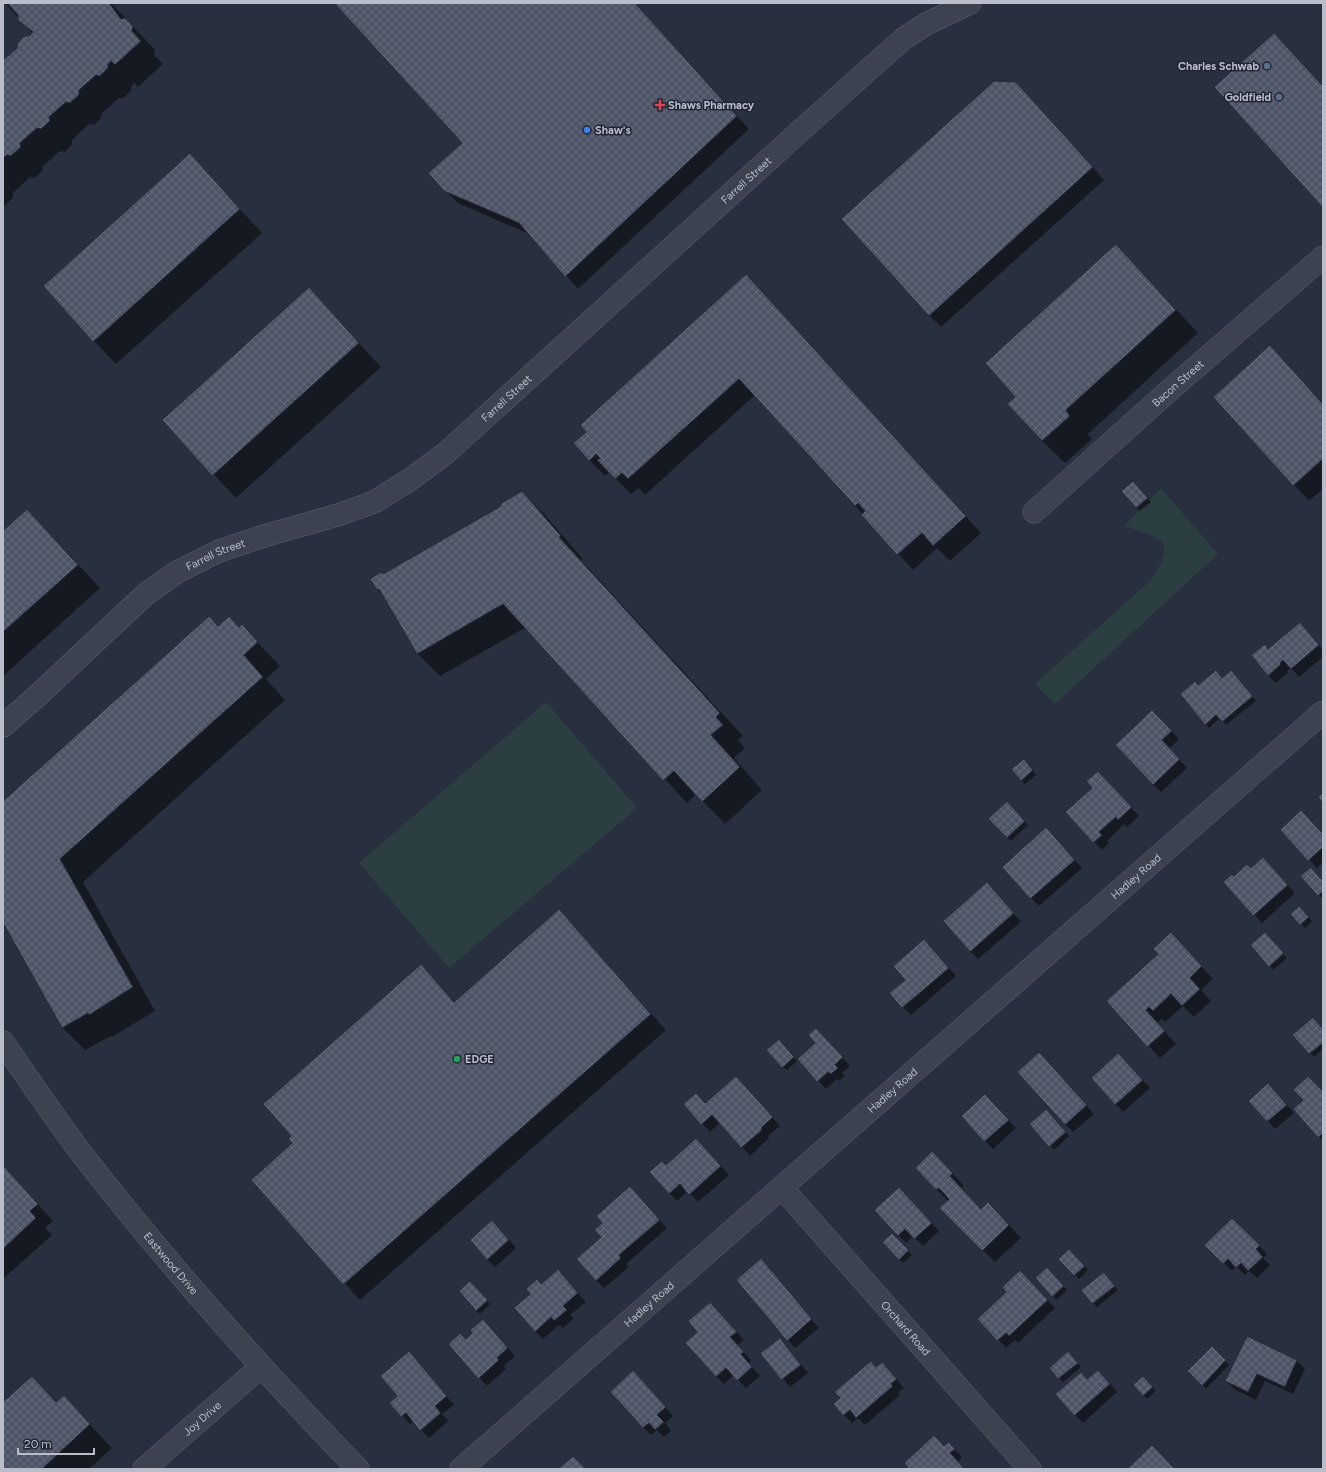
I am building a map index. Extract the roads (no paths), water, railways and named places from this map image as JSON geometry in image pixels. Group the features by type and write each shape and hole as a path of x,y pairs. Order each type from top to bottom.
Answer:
{"street":[{"name":"Farrell Street","path":"3,726 146,594 177,572 219,551 264,536 338,515 374,502 411,479 446,453 903,39 926,24 970,3"},
{"name":"Bacon Street","path":"1034,512 1162,397 1323,257"},
{"name":"Hadley Road","path":"461,1469 1323,712"},
{"name":"Eastwood Drive","path":"3,1042 63,1128 108,1187 261,1367 358,1469"},
{"name":"Orchard Road","path":"782,1188 1030,1469"},
{"name":"Joy Drive","path":"144,1469 261,1367"}],"place":[{"name":"Charles Schwab","path":"1267,66"},
{"name":"Goldfield","path":"1279,97"},
{"name":"Shaws Pharmacy","path":"660,105"},
{"name":"Shaw's","path":"587,130"},
{"name":"EDGE","path":"457,1059"}]}
